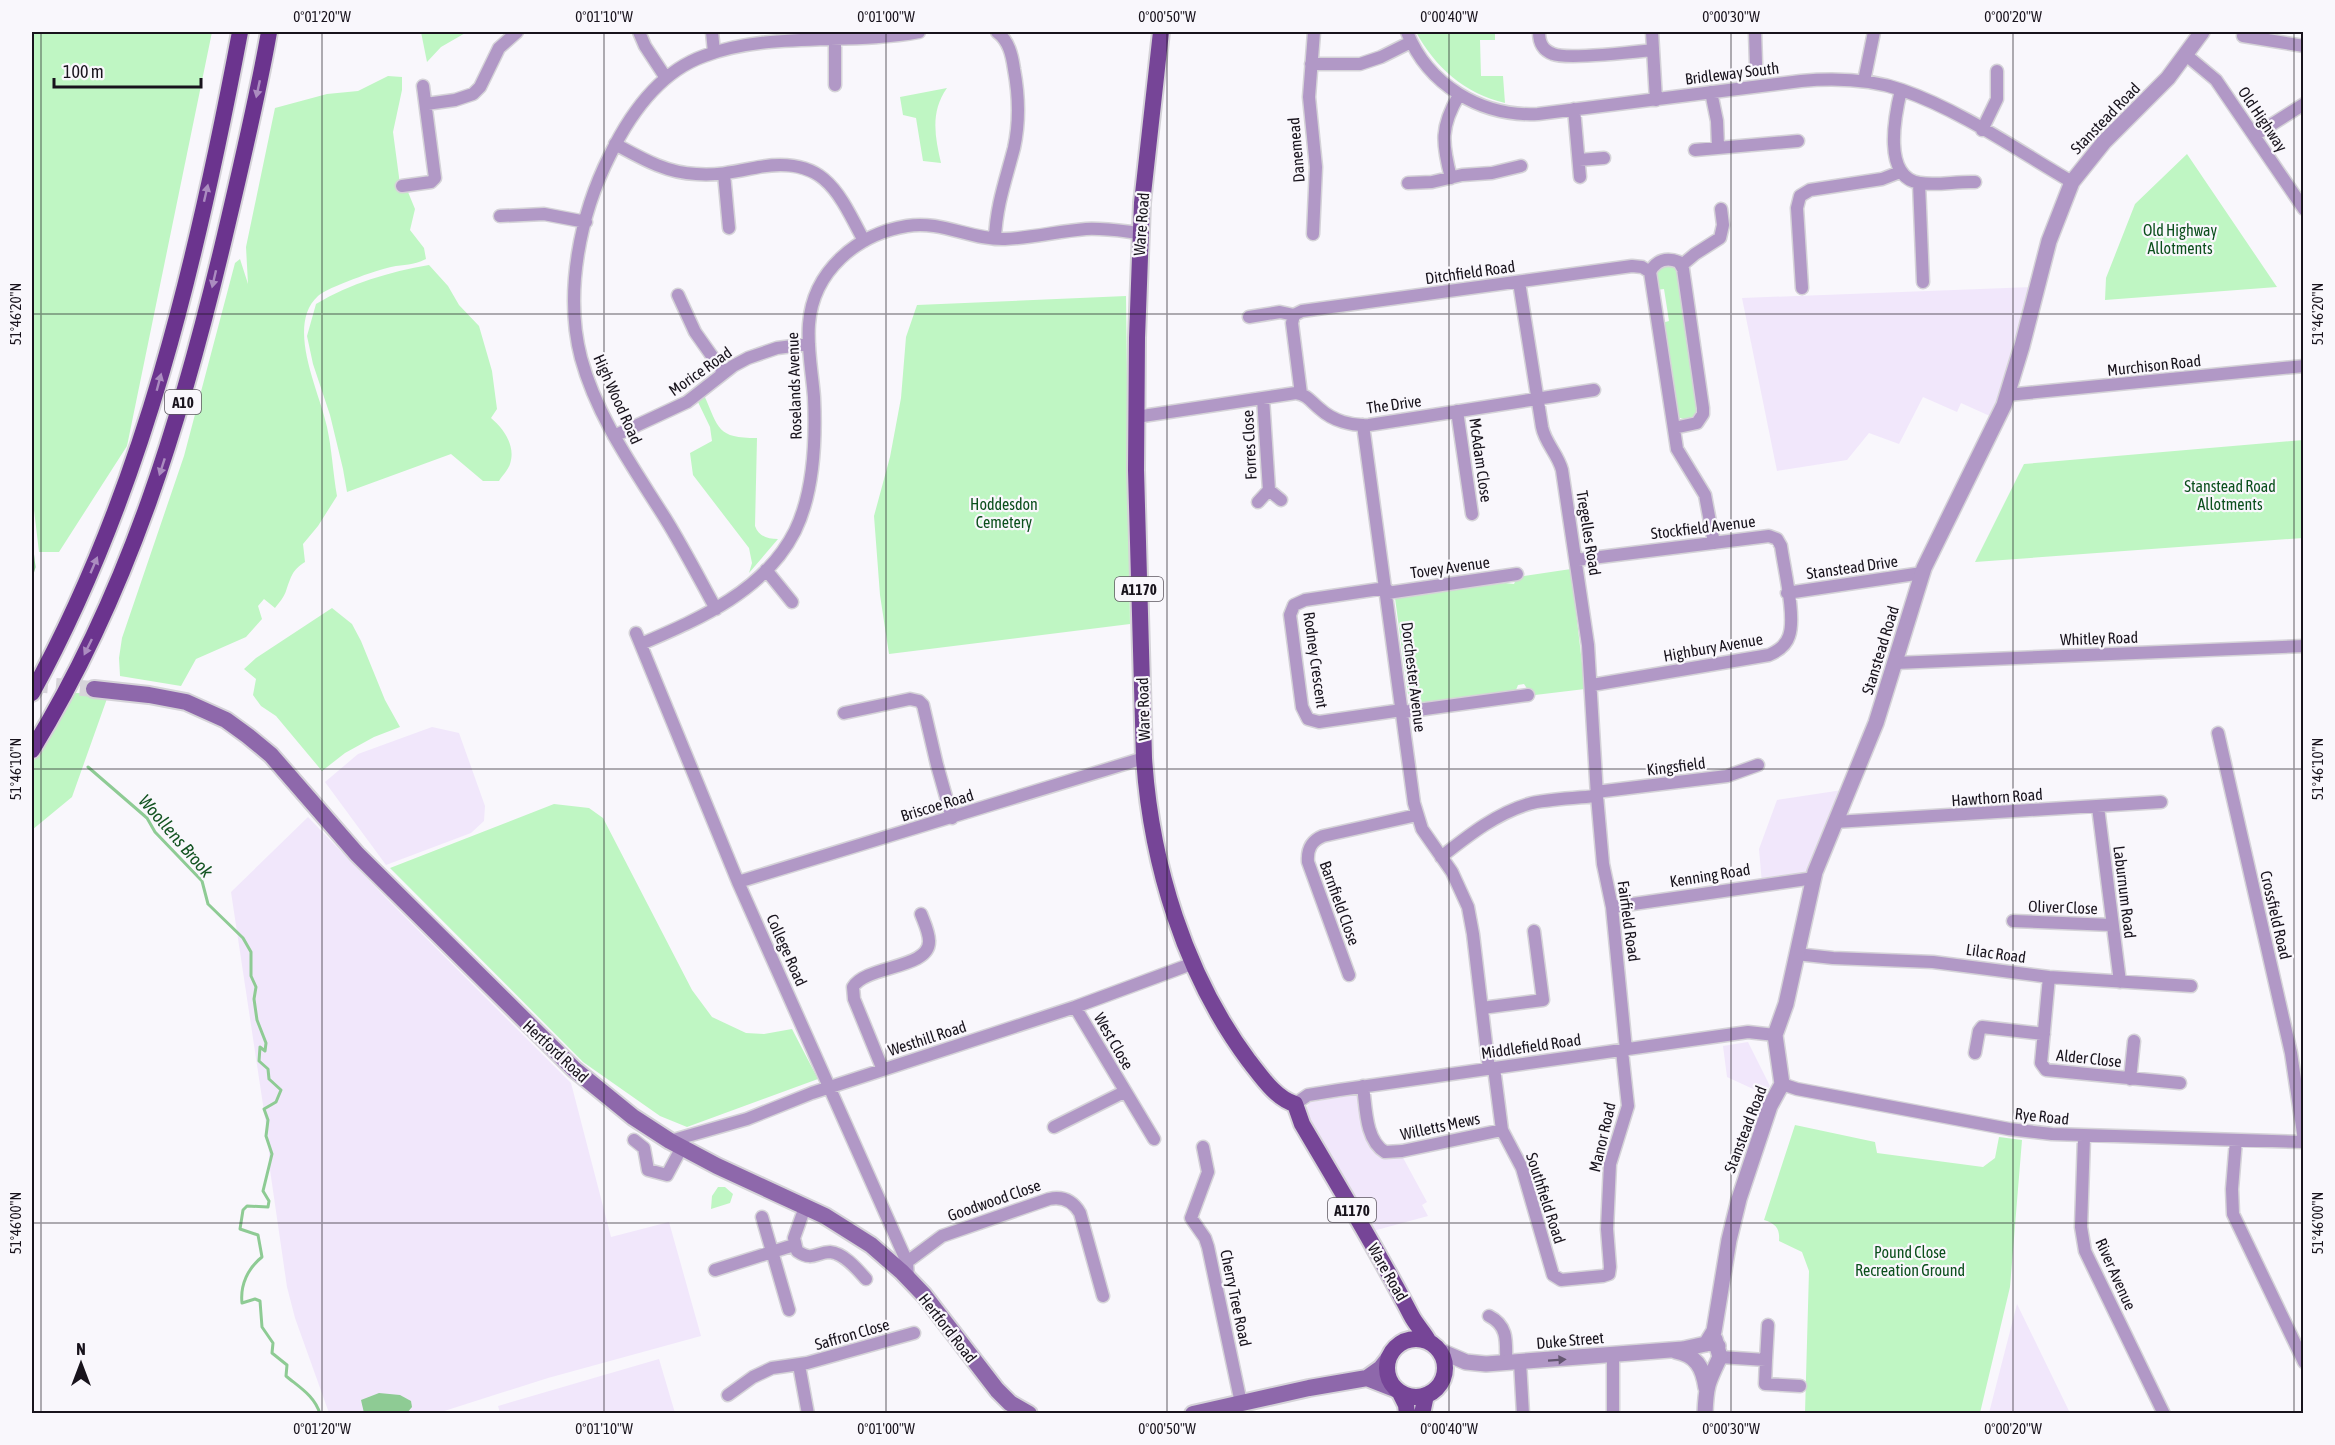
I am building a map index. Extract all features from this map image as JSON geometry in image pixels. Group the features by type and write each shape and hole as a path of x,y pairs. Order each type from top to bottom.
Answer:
{"highway":[{"name":"A10","path":"32,693 83,591 112,524 140,446 159,384 190,263 240,32"},
{"name":"A10","path":"32,750 95,632 132,548 156,485 181,409 205,319 249,134 269,32"}],"main road":[{"name":"Ware Road","path":"1161,32 1140,233 1136,417 1144,758 1152,823 1172,906 1194,963 1219,1016 1245,1055 1277,1093 1288,1102 1295,1104 1302,1124 1398,1287 1411,1316 1433,1346"},
{"name":"Hertford Road","path":"94,689 149,694 186,702 226,720 254,740 271,755 357,854 540,1037 597,1089 633,1117 676,1144 842,1226 908,1270 1007,1408 1029,1413"},
{"name":"Ware Road","path":"1401,1343 1411,1316"},
{"path":"1193,1413 1367,1378 1381,1368 1401,1343 1419,1339 1433,1346 1445,1366 1443,1379 1439,1385 1426,1395 1414,1397 1367,1378"},
{"path":"1388,1359 1387,1374 1406,1405 1407,1413"},
{"path":"1422,1413 1426,1395"}],"street":[{"path":"426,104 455,100 473,94 480,87 499,48 517,32"},
{"path":"639,32 645,46 666,78"},
{"path":"712,32 714,52"},
{"name":"High Wood Road","path":"716,609 678,539 641,483 614,436 586,373 577,334 576,280 586,222 598,183 615,144 636,112 666,78 687,63 714,52 760,43 835,40 919,32"},
{"path":"995,239 997,209 1017,129 1019,100 1011,54 998,32"},
{"name":"Danemead","path":"1313,234 1316,176 1309,106 1314,32"},
{"path":"1539,32 1540,42 1544,48 1558,56 1653,50"},
{"path":"1652,32 1656,99"},
{"path":"1755,32 1756,64"},
{"path":"1864,81 1874,32"},
{"name":"Stanstead Road","path":"1706,1388 1710,1376 1730,1240 1739,1199 1770,1106 1782,1084 1775,1035 1786,1004 1814,878 1874,728 1922,573 1987,443 2007,395 2049,241 2072,182 2098,149 2155,93 2202,32"},
{"path":"2243,36 2270,36 2304,46"},
{"path":"1311,64 1360,64 1381,57 1409,37"},
{"name":"Bridleway South","path":"1409,37 1434,74 1460,95 1483,106 1514,114 1538,114 1809,80 1864,81 1901,90 1934,103 2072,182"},
{"path":"835,40 835,85"},
{"name":"Old Highway","path":"2186,55 2216,80 2304,209"},
{"path":"1982,130 1996,103 1997,71"},
{"path":"402,186 431,182 435,178 423,86"},
{"path":"1901,90 1894,126 1895,150 1900,172 1910,180 1919,183 1975,182"},
{"path":"1711,93 1716,116 1718,147"},
{"path":"1451,178 1446,158 1444,124 1460,95"},
{"path":"2255,135 2303,105"},
{"path":"1574,109 1580,177"},
{"path":"1695,150 1798,141"},
{"path":"615,144 669,170 699,175 724,174 778,165 796,166 812,171 825,178 834,189 864,241"},
{"path":"1579,160 1604,158"},
{"path":"1408,183 1432,182 1492,173 1521,166"},
{"path":"1802,288 1797,208 1800,196 1810,190 1882,179 1900,172"},
{"path":"724,174 729,228"},
{"path":"1919,183 1923,282"},
{"path":"1682,265 1720,238 1723,225 1721,209"},
{"path":"500,216 544,214 586,222"},
{"name":"Roselands Avenue","path":"639,639 716,609 744,590 766,570 794,533 809,481 814,416 809,318 818,288 844,254 864,241 890,230 925,224 995,239 1090,229 1140,233"},
{"path":"1674,428 1697,423 1703,414 1703,408 1682,265 1675,260 1665,260 1655,265 1650,272 1674,428 1679,454 1705,495 1714,543"},
{"name":"Ditchfield Road","path":"1249,317 1280,312 1294,315 1307,310 1632,266 1642,267 1650,272"},
{"name":"Tregelles Road","path":"1519,282 1543,433 1558,458 1562,470 1576,560 1592,685 1596,794"},
{"path":"678,295 695,332 724,373"},
{"path":"1136,417 1301,394 1292,328 1294,315"},
{"name":"Morice Road","path":"614,436 687,402 733,366 763,352 809,344"},
{"name":"Murchison Road","path":"2007,395 2304,366"},
{"name":"The Drive","path":"1301,394 1333,418 1363,425 1594,390"},
{"name":"Forres Close","path":"1258,502 1269,490 1263,398"},
{"name":"McAdam Close","path":"1457,411 1472,514"},
{"name":"Dorchester Avenue","path":"1363,425 1417,815 1425,835 1461,889 1471,919 1482,1008"},
{"name":"Forres Close","path":"1269,490 1281,500"},
{"name":"Stockfield Avenue","path":"1576,560 1769,536 1778,539 1781,546 1787,593"},
{"path":"766,570 792,602"},
{"name":"Stanstead Drive","path":"1787,593 1922,573"},
{"name":"Tovey Avenue","path":"1387,591 1517,574"},
{"name":"Rodney Crescent","path":"1387,591 1296,602 1290,615 1303,711 1311,721 1324,722 1402,711"},
{"name":"Highbury Avenue","path":"1592,685 1748,659 1775,652 1785,644 1790,632 1787,593"},
{"name":"College Road","path":"639,639 738,882 896,1236 908,1270"},
{"name":"Whitley Road","path":"1895,663 2304,646"},
{"path":"1402,711 1528,695"},
{"path":"844,712 910,699 923,705 952,818"},
{"name":"Crossfield Road","path":"2218,733 2289,1043 2304,1141"},
{"name":"Briscoe Road","path":"738,882 1144,758"},
{"name":"Kingsfield","path":"1441,857 1482,827 1509,811 1542,802 1727,776 1758,765"},
{"name":"Fairfield Road","path":"1596,794 1603,864 1612,907 1624,1050"},
{"name":"Hawthorn Road","path":"1835,822 2161,802"},
{"name":"Laburnum Road","path":"2098,807 2120,982"},
{"name":"Barnfield Close","path":"1349,975 1308,862 1309,849 1316,839 1323,836 1417,815"},
{"name":"Kenning Road","path":"1612,907 1814,878"},
{"path":"883,1070 854,999 853,987 860,980 914,960 925,953 929,939 921,914"},
{"name":"Oliver Close","path":"2013,921 2112,925"},
{"path":"1482,1008 1543,1000 1533,931"},
{"name":"Lilac Road","path":"1796,954 1833,958 1933,962 2049,977 2191,986"},
{"name":"Westhill Road","path":"676,1144 830,1087 1075,1007 1194,963"},
{"name":"Alder Close","path":"2049,977 2041,1063 2046,1070 2180,1083"},
{"name":"West Close","path":"1075,1007 1124,1092 1154,1138"},
{"name":"Southfield Road","path":"1482,1008 1502,1130 1522,1168 1555,1277 1564,1280 1603,1276 1609,1274 1610,1267"},
{"name":"Alder Close","path":"1975,1053 1979,1031 1983,1027 2044,1034"},
{"name":"Middlefield Road","path":"1295,1104 1308,1095 1363,1086 1752,1032 1775,1035"},
{"name":"Alder Close","path":"2130,1079 2133,1041"},
{"name":"Manor Road","path":"1610,1267 1607,1229 1610,1164 1628,1106 1624,1050"},
{"name":"Rye Road","path":"1782,1084 1797,1089 2009,1129 2084,1137 2304,1141"},
{"name":"Willetts Mews","path":"1363,1086 1371,1133 1377,1146 1385,1152 1402,1151 1502,1130"},
{"name":"West Close","path":"1054,1127 1124,1092"},
{"name":"River Avenue","path":"2084,1137 2081,1227 2085,1251 2164,1413"},
{"path":"634,1140 644,1148 648,1170 667,1175 676,1144"},
{"path":"2236,1140 2232,1189 2233,1214 2304,1362"},
{"name":"Cherry Tree Road","path":"1203,1147 1208,1172 1191,1218 1205,1238 1208,1247 1241,1403"},
{"name":"Goodwood Close","path":"908,1270 942,1236 1049,1198 1059,1197 1071,1202 1080,1213 1103,1296"},
{"path":"806,1207 795,1231 794,1245 797,1251 810,1257 829,1252 835,1253 866,1279"},
{"path":"762,1217 789,1310"},
{"path":"880,1252 896,1236"},
{"path":"716,1270 794,1245"},
{"path":"1489,1316 1500,1322 1505,1331 1523,1413"},
{"path":"1768,1325 1766,1384 1800,1386"},
{"name":"Saffron Close","path":"728,1395 760,1372 799,1365 914,1333"},
{"path":"1714,1345 1766,1360"},
{"name":"Duke Street","path":"1433,1346 1466,1362 1513,1363 1714,1345"},
{"path":"1672,1350 1687,1354 1700,1365 1706,1388 1705,1413"},
{"path":"1613,1355 1613,1413"},
{"name":"Saffron Close","path":"799,1365 808,1413"}],"shaded area":[{"path":"2032,287 2006,382 1992,417 1961,403 1957,412 1923,397 1899,444 1869,433 1847,460 1777,471 1742,298"},
{"path":"432,727 459,733 485,806 484,821 471,833 386,865 325,782 358,754"},
{"path":"1849,789 1814,878 1762,884 1759,849 1777,800"},
{"path":"308,817 571,1083 611,1237 669,1222 701,1336 548,1378 438,1413 329,1413 295,1318 287,1287 270,1170 268,1138 231,892"},
{"path":"1748,1042 1770,1086 1764,1094 1727,1077 1723,1046"},
{"path":"1361,1094 1371,1139 1401,1154 1427,1202 1422,1205 1428,1216 1373,1231 1350,1186 1308,1125 1305,1110 1310,1102"},
{"path":"2017,1304 2070,1413 1989,1413"},
{"path":"659,1359 675,1413 500,1413 498,1406"},
{"path":"379,1393 400,1395 411,1401 412,1407 407,1413 364,1413 361,1400"}],"green space":[{"path":"32,32 212,32 127,446 59,552 39,552 32,493"},
{"path":"421,32 467,32 441,47 427,62"},
{"path":"1416,32 1495,32 1495,40 1480,40 1481,76 1503,76 1505,103 1490,99 1464,86 1432,57"},
{"path":"388,76 402,77 402,90 393,132 401,192 408,192 415,209 410,230 424,248 426,259 364,275 323,292 309,309 304,324 304,341 327,427 337,496 318,526 303,544 305,562 293,574 283,598 275,608 264,599 258,606 262,619 246,637 196,659 181,686 120,676 119,658 122,638 184,456 235,263 240,259 248,284 246,247 275,108 327,94 358,91"},
{"path":"947,88 938,106 935,125 941,163 923,161 916,118 903,115 900,97"},
{"name":"Old Highway Allotments","path":"2187,154 2277,287 2105,300 2106,278 2135,204"},
{"path":"429,265 448,286 459,305 479,326 492,371 497,409 491,418 508,438 511,451 510,464 499,481 483,481 451,454 347,492 330,415 313,364 307,336 316,304 371,279"},
{"path":"1663,265 1673,265 1680,270 1699,409 1697,418 1687,420 1677,417 1662,323 1669,321 1664,289 1656,290 1655,273"},
{"name":"Hoddesdon Cemetery","path":"1126,296 1130,624 889,654 880,595 874,516 890,457 901,398 906,337 917,305"},
{"path":"704,395 721,429 734,436 757,438 755,526 764,537 778,539 749,573 752,563 749,548 693,475 690,453 712,441 710,427 697,400"},
{"name":"Stanstead Road Allotments","path":"2303,440 2303,538 1975,562 2024,464"},
{"path":"1571,569 1585,689 1535,695 1534,691 1528,690 1524,684 1518,685 1516,690 1421,703 1409,702 1395,598 1505,583 1514,584 1517,577"},
{"path":"332,608 352,624 385,700 400,727 374,737 345,753 322,771 276,716 261,706 253,695 256,679 244,669 256,658"},
{"path":"73,693 109,693 72,797 32,830 32,763"},
{"path":"554,804 589,808 603,818 692,990 712,1017 746,1033 764,1034 792,1029 818,1079 687,1127 660,1116 583,1062 390,868"},
{"name":"Pound Close Recreation Ground","path":"1795,1125 1875,1142 1877,1153 1983,1167 1995,1158 1999,1137 2022,1140 2010,1287 1980,1413 1805,1413 1809,1271 1802,1252 1779,1241 1776,1227 1764,1220"},
{"path":"718,1187 725,1187 733,1194 730,1203 711,1209 712,1196"}],"waterway":[{"path":"32,550 34,567 32,574"},
{"name":"Woollens Brook","path":"88,767 147,818 155,832 202,881 208,904 243,938 251,952 251,976 256,987 254,999 257,1020 266,1043 265,1051 260,1047 259,1061 268,1069 269,1079 281,1090 276,1102 264,1109 268,1120 266,1136 272,1154 263,1191 269,1201 268,1207 247,1206 243,1210 240,1229 258,1235 262,1257 246,1277 242,1290 242,1303 255,1299 260,1301 262,1327 273,1343 272,1353 287,1365 286,1376 310,1397 320,1414"}],"tunnel":[{"path":"32,684 94,689"}]}
